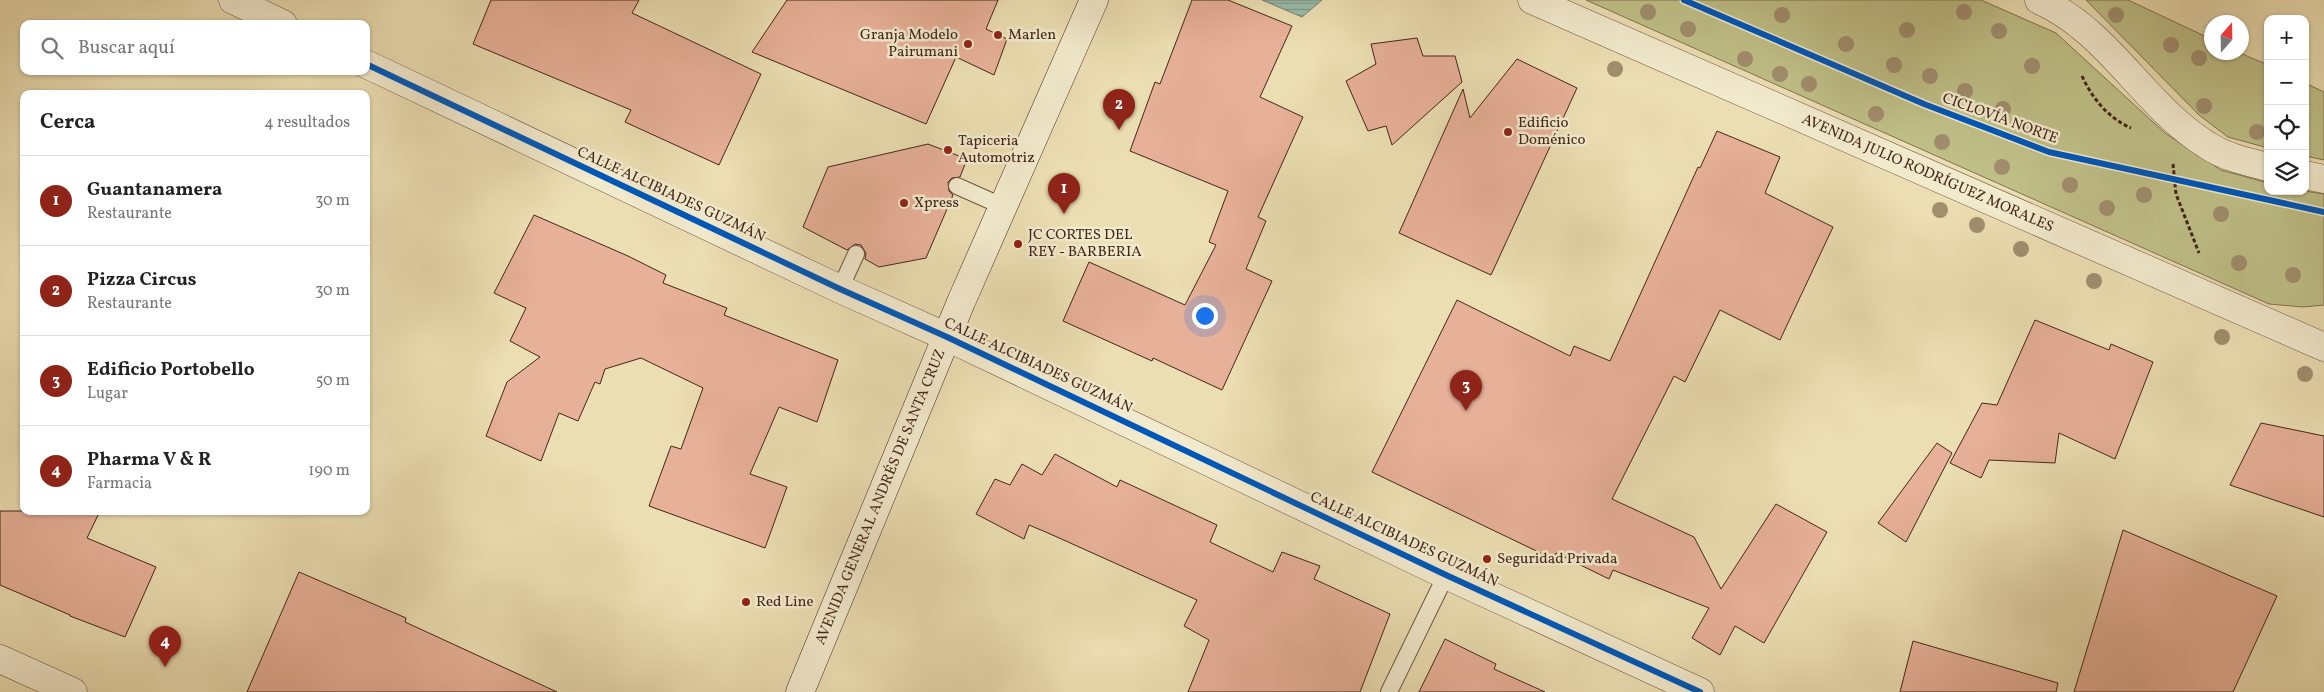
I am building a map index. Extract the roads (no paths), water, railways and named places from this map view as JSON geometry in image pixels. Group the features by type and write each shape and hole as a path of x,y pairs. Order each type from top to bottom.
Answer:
{"street":[{"path":"233,0 275,20"},
{"name":"AVENIDA GENERAL ANDRÉS DE SANTA CRUZ","path":"800,692 1002,206 1094,0"},
{"name":"AVENIDA JULIO RODRÍGUEZ MORALES","path":"1532,0 2324,347"},
{"path":"2039,0 2051,5 2090,32 2174,121 2208,146 2242,161 2264,166"},
{"name":"CALLE ALCIBIADES GUZMÁN","path":"370,66 840,289 948,337 1446,575 1700,692"},
{"path":"2309,176 2324,179"},
{"path":"0,659 73,692"}],"lane":[{"path":"957,186 1002,206"},
{"path":"840,289 856,254"},
{"path":"1389,692 1446,575"}],"place":[{"name":"Marlen","path":"998,35"},
{"name":"Granja Modelo Pairumani","path":"968,44"},
{"name":"Pizza Circus","path":"1119,130"},
{"name":"Edificio Doménico","path":"1508,132"},
{"name":"Tapiceria Automotriz","path":"948,150"},
{"name":"Xpress","path":"904,203"},
{"name":"Guantanamera","path":"1064,214"},
{"name":"JC CORTES DEL REY - BARBERIA","path":"1018,244"},
{"name":"Edificio Portobello","path":"1466,411"},
{"name":"Seguridad Privada","path":"1487,559"},
{"name":"Red Line","path":"746,602"},
{"name":"Pharma V & R","path":"165,667"}]}
